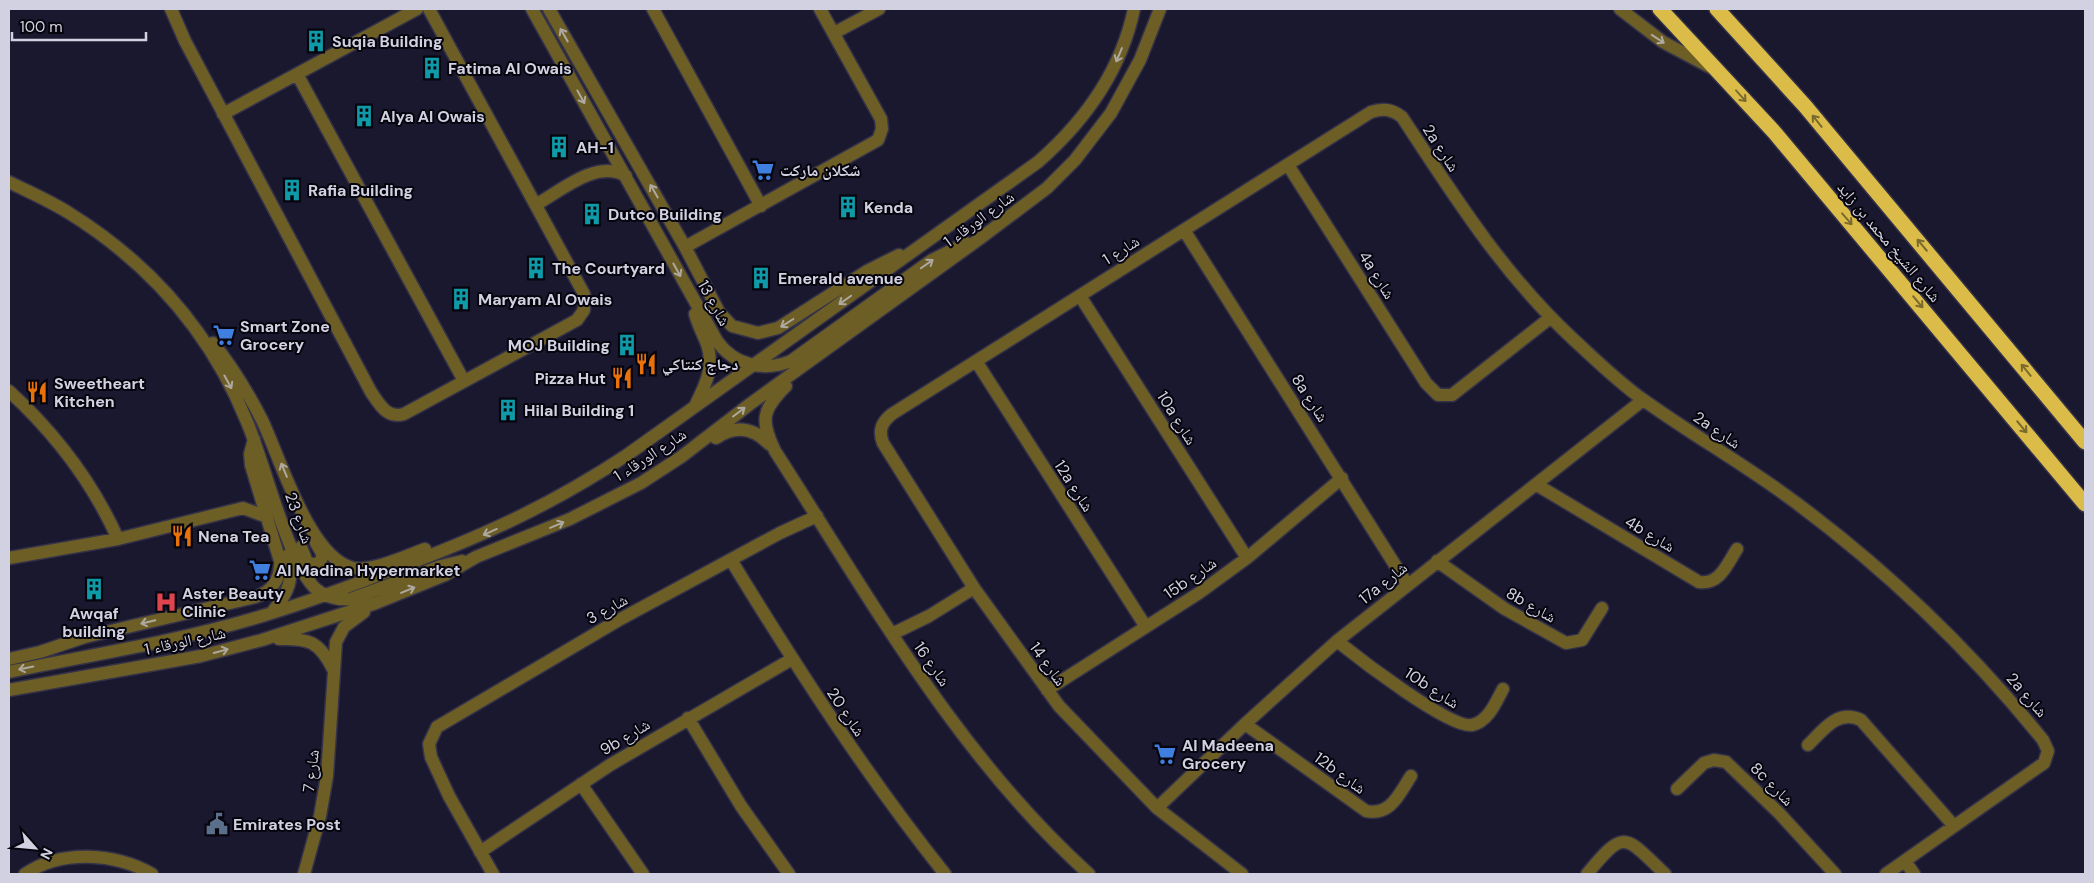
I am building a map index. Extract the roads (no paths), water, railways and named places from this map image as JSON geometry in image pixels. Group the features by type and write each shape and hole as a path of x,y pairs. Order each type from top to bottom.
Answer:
{"highway":[{"name":"شارع الشيخ محمد بن زايد","path":"1660,9 1775,133 2085,504"},
{"name":"شارع الشيخ محمد بن زايد","path":"1717,9 1805,106 2085,442"},
{"path":"2056,408 2085,424"}],"street":[{"path":"170,9 223,114 383,410 391,415 404,414 577,320 584,310 584,294 430,9"},
{"path":"223,114 417,9"},
{"name":"شارع 13","path":"532,9 693,299 724,350 740,361 752,365 776,366 791,361 932,260 956,247 982,237"},
{"name":"شارع 13","path":"549,9 685,247 722,318 738,329 758,333 778,328 866,271 920,247"},
{"path":"653,9 761,206"},
{"path":"685,247 873,145 881,132 882,119 820,9"},
{"path":"834,33 879,9"},
{"name":"شارع الورقاء 1","path":"9,672 252,619 325,595 467,542 538,510 578,486 694,409 752,365 1038,162 1076,124 1108,80 1122,47 1134,9"},
{"name":"شارع الورقاء 1","path":"9,690 173,662 262,640 376,603 446,575 468,561 570,519 630,489 681,457 750,404 982,237 1046,188 1094,137 1131,78 1160,9"},
{"path":"1620,9 1663,42 1718,70"},
{"path":"297,74 464,381"},
{"name":"شارع 1","path":"880,430 882,424 892,414 1371,112 1388,110"},
{"name":"2a شارع","path":"1388,110 1402,117 1469,221 1522,287 1550,318 1643,400 1795,502 1863,556 1912,599 1986,673 2024,715 2046,745 2047,758 2039,767 1954,826"},
{"path":"594,172 604,159 607,144"},
{"name":"4a شارع","path":"1288,165 1426,383 1438,395 1452,395 1550,318"},
{"path":"536,204 594,172 611,170 626,176"},
{"name":"شارع 23","path":"9,182 69,213 111,243 149,275 221,352 252,401 272,443 297,504 311,529 332,555 342,564 354,568 372,567 434,546 467,542"},
{"name":"8a شارع","path":"1184,230 1342,478 1407,584"},
{"name":"10a شارع","path":"1080,296 1247,558"},
{"path":"693,299 696,316 710,360 706,382 694,409"},
{"name":"شارع 23","path":"184,311 227,380 254,439 302,572 311,584 325,595"},
{"name":"12a شارع","path":"976,362 1146,627"},
{"name":"شارع 16","path":"803,367 772,400 766,412 765,430 774,451 894,638 984,765 1050,836 1089,874"},
{"path":"9,391 55,437 76,463 94,491 118,539"},
{"name":"17a شارع","path":"1158,808 1245,724 1337,641 1643,400"},
{"name":"شارع 16","path":"681,457 726,432 736,429 756,433 774,451"},
{"name":"شارع 14","path":"880,430 883,443 974,588 1046,690 1068,716 1158,808 1242,874"},
{"path":"9,659 64,643 260,595 269,590 276,582 280,572 279,556 250,459 254,439"},
{"path":"264,468 287,511 306,560 312,564 318,564 323,558 322,552 306,530 297,504"},
{"name":"15b شارع","path":"1046,690 1146,627 1247,558 1342,478"},
{"name":"4b شارع","path":"1537,485 1699,582 1706,583 1719,577 1737,549"},
{"path":"243,508 258,486"},
{"path":"9,558 118,539 243,508 267,517"},
{"name":"شارع 3","path":"480,852 449,796 430,753 430,739 437,727 451,717 617,621 732,560 814,513"},
{"path":"273,612 286,596 291,581 285,527"},
{"name":"شارع 20","path":"732,560 792,659 877,785 945,874"},
{"path":"325,595 343,600 358,598 441,566 468,561"},
{"name":"8b شارع","path":"1437,561 1505,609 1566,643 1582,640 1602,608"},
{"path":"894,638 974,588"},
{"name":"شارع 7","path":"304,874 324,797 332,734 334,648 340,631 352,619 376,603"},
{"path":"222,605 252,619"},
{"path":"262,640 307,640 322,651 333,670"},
{"name":"10b شارع","path":"1337,641 1395,684 1462,725 1470,726 1486,718 1503,689"},
{"path":"50,664 64,643"},
{"name":"9b شارع","path":"480,852 582,784 688,718 792,659"},
{"path":"1808,745 1837,718 1845,716 1861,720 1954,826 1886,874"},
{"path":"688,718 741,806 789,874"},
{"name":"12b شارع","path":"1245,724 1366,811 1383,811 1391,806 1411,776"},
{"name":"8c شارع","path":"1677,789 1704,763 1714,760 1726,762 1779,813 1835,874"},
{"path":"582,784 643,874"},
{"path":"1587,874 1612,845 1626,842 1633,844 1665,874"},
{"path":"480,852 493,874"},
{"path":"26,874 55,861 89,857 124,862 152,874"},
{"path":"1905,861 1914,874"}],"place":[{"name":"Suqia Building","path":"316,41"},
{"name":"Fatima Al Owais","path":"432,68"},
{"name":"Alya Al Owais","path":"364,116"},
{"name":"AH-1","path":"559,147"},
{"name":"شكلان ماركت","path":"763,170"},
{"name":"Rafia Building","path":"292,190"},
{"name":"Kenda","path":"848,207"},
{"name":"Dutco Building","path":"592,214"},
{"name":"The Courtyard","path":"536,268"},
{"name":"Emerald avenue","path":"761,278"},
{"name":"Maryam Al Owais","path":"461,299"},
{"name":"Smart Zone Grocery","path":"224,335"},
{"name":"MOJ Building","path":"627,345"},
{"name":"دجاج كنتاكي","path":"646,364"},
{"name":"Pizza Hut","path":"622,378"},
{"name":"Sweetheart Kitchen","path":"37,392"},
{"name":"Hilal Building 1","path":"508,410"},
{"name":"Nena Tea","path":"182,536"},
{"name":"Al Madina Hypermarket","path":"260,570"},
{"name":"Awqaf building","path":"94,589"},
{"name":"Aster Beauty Clinic","path":"166,602"},
{"name":"Al Madeena Grocery","path":"1165,754"},
{"name":"Emirates Post","path":"217,824"}]}
